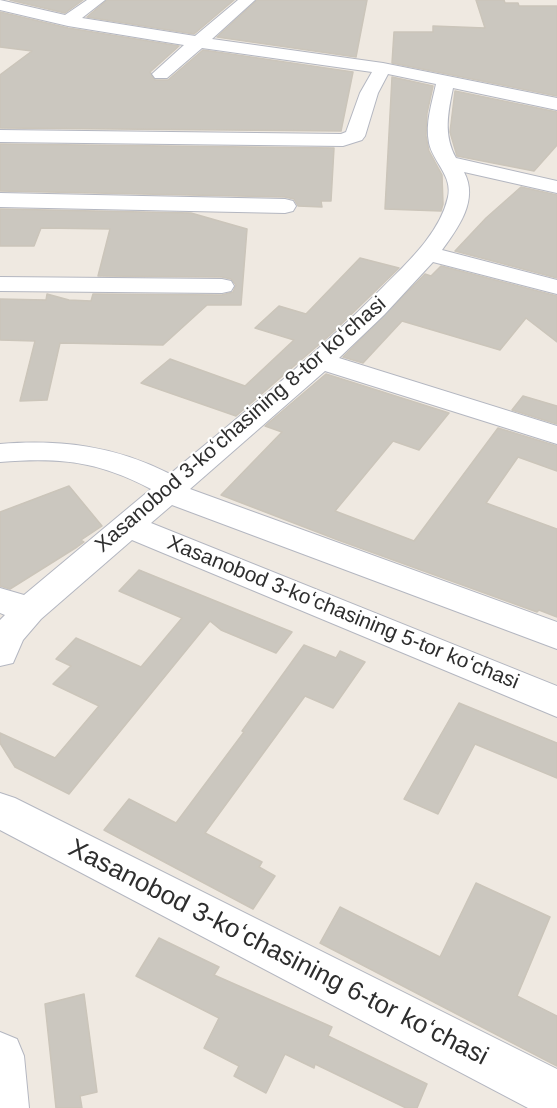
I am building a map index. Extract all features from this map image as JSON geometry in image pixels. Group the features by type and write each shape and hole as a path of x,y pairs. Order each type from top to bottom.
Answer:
{"street":[{"path":"8,21 41,0"},
{"path":"68,21 97,0"},
{"path":"161,74 247,0"},
{"path":"0,5 68,21 383,68 557,104"},
{"path":"0,136 343,140 355,136 369,93 383,68"},
{"name":"Xasanobod 3-koʻchasining 8-tor koʻchasi","path":"0,653 9,634 15,605 129,526 320,362 429,254 440,238 459,198 460,187 457,177 442,155 437,130 446,80"},
{"path":"447,162 557,187"},
{"path":"0,200 285,206"},
{"path":"429,254 557,288"},
{"path":"0,284 222,286"},
{"path":"320,362 557,435"},
{"path":"0,453 75,454 105,458 126,465 170,490 557,636"},
{"name":"Xasanobod 3-koʻchasining 5-tor koʻchasi","path":"129,526 557,702"},
{"name":"Xasanobod 3-koʻchasining 6-tor koʻchasi","path":"0,810 557,1096"},
{"path":"0,1056 4,1108"}],"building":[{"path":"10,0 83,0 65,13"},
{"path":"107,0 234,0 194,34 87,17"},
{"path":"257,0 367,0 356,57 217,37"},
{"path":"476,0 504,0 505,3 518,3 519,6 557,6 557,96 392,63 394,32 433,32 433,26 485,28"},
{"path":"0,12 68,28 179,46 150,72 155,80 168,80 203,50 353,72 341,131 0,128 0,75 32,51 0,47"},
{"path":"392,77 433,86 427,113 426,136 429,151 442,175 443,204 441,211 385,209"},
{"path":"455,91 557,112 557,145 534,171 457,156 450,132"},
{"path":"0,144 334,148 331,201 321,201 322,207 298,206 294,199 285,197 0,191"},
{"path":"521,187 557,195 557,278 455,251 486,218"},
{"path":"0,209 191,213 247,229 241,305 207,305 163,345 60,343 47,400 20,401 35,341 0,340 0,299 46,300 47,294 69,300 91,301 93,294 222,295 233,292 236,285 231,279 222,277 98,276 110,229 41,228 34,246 0,246"},
{"path":"360,258 399,268 330,335 236,416 141,383 170,359 245,386 294,340 255,328 279,306 306,314"},
{"path":"441,266 557,296 557,342 526,318 500,350 402,321 363,363 343,357 425,274 431,276"},
{"path":"326,374 449,413 419,450 393,441 335,511 414,541 498,428 557,446 557,471 518,457 486,503 557,529 557,617 539,610 537,612 338,540 221,495 282,432 265,426"},
{"path":"523,396 557,406 557,424 512,410"},
{"path":"69,486 102,526 81,540 84,542 77,547 10,589 0,586 0,512"},
{"path":"139,570 292,632 276,653 221,630 210,621 69,794 15,767 0,743 0,733 55,758 99,706 53,684 71,666 56,659 76,638 141,667 182,618 119,591"},
{"path":"304,645 336,658 340,651 365,662 333,708 305,696 205,833 262,862 259,867 275,876 253,909 104,830 129,799 176,823 244,732 242,731"},
{"path":"459,703 557,743 557,778 475,744 438,814 404,799"},
{"path":"476,883 550,917 517,996 557,1016 557,1066 320,943 340,907 440,957"},
{"path":"159,938 219,967 214,975 332,1027 328,1036 427,1084 417,1108 406,1108 315,1064 314,1068 285,1054 266,1093 234,1076 239,1066 204,1048 219,1018 136,976"},
{"path":"84,994 97,1092 80,1096 82,1108 56,1108 45,1004"}]}
